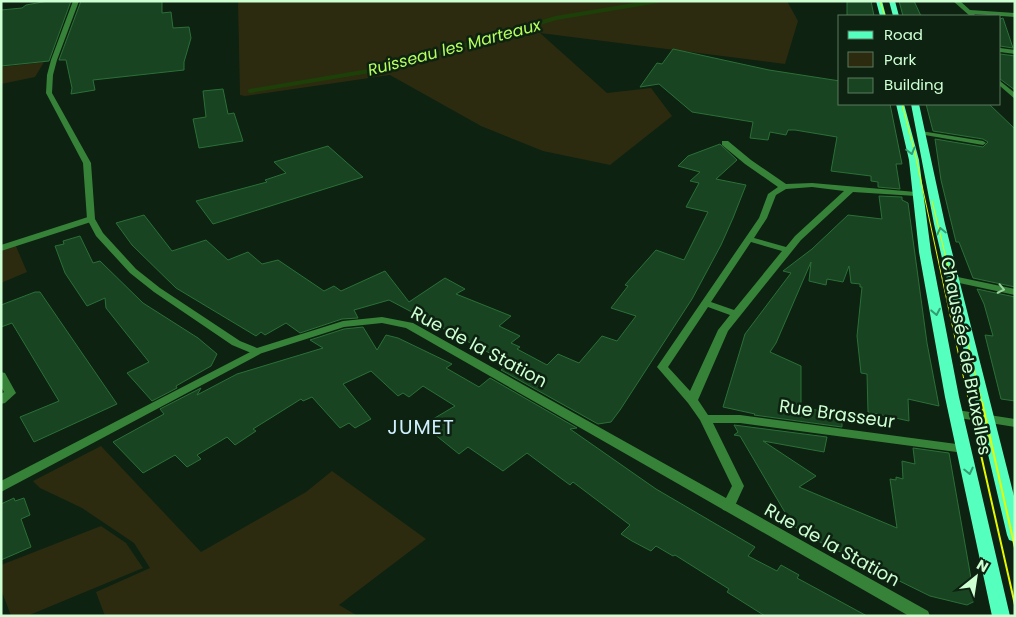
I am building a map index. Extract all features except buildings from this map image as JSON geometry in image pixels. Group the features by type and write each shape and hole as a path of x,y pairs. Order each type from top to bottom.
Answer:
{"main road":[{"path":"879,1 883,15"},
{"path":"892,1 896,15"},
{"name":"Chaussée de Bruxelles","path":"900,105 914,160 916,194 932,291 964,449 1001,616"},
{"name":"Chaussée de Bruxelles","path":"915,105 930,185 1015,535"}],"street":[{"path":"76,1 54,60 50,75 49,93 87,163 91,219 100,234 133,271 157,290 236,343 256,352"},
{"path":"956,1 972,15"},
{"path":"968,12 1015,14"},
{"path":"1001,50 1015,52"},
{"path":"1001,84 1015,97"},
{"path":"725,142 748,162 784,187"},
{"path":"728,506 738,486 705,419 692,400 662,367 763,218 772,194 784,187 812,185 916,194"},
{"path":"692,400 723,330 798,238 851,189"},
{"path":"1,248 91,219"},
{"path":"749,239 788,250"},
{"path":"953,279 1015,292"},
{"path":"705,303 736,314"},
{"name":"Rue de la Station","path":"1,487 256,352 343,324 382,320 409,325 923,616"},
{"path":"1,376 10,393 1,400"},
{"path":"957,414 1015,423"},
{"name":"Rue Brasseur","path":"705,419 740,418 964,449"}],"lane":[{"path":"921,133 982,144"}],"green space":[{"path":"238,1 787,1 798,21 785,64 540,33 607,93 651,88 672,116 610,165 543,151 481,126 390,75 245,96 240,95"},
{"path":"44,62 35,77 1,84 1,67"},
{"path":"15,244 27,272 1,283 1,248"},
{"path":"101,446 201,552 306,492 332,471 426,539 339,605 358,616 105,616 96,592 150,568 134,543 82,508 40,488 33,481"},
{"path":"101,526 126,543 143,568 27,616 11,616 1,589 1,565"}],"waterway":[{"name":"Ruisseau les Marteaux","path":"250,91 393,67 556,18 658,1"}],"tram line":[{"path":"880,1 885,15"},
{"path":"902,105 915,153 969,403"},
{"path":"932,201 982,403"},
{"path":"969,402 1015,605"},
{"path":"982,402 1015,548"}],"district":[{"name":"JUMET","path":"421,427"}]}
